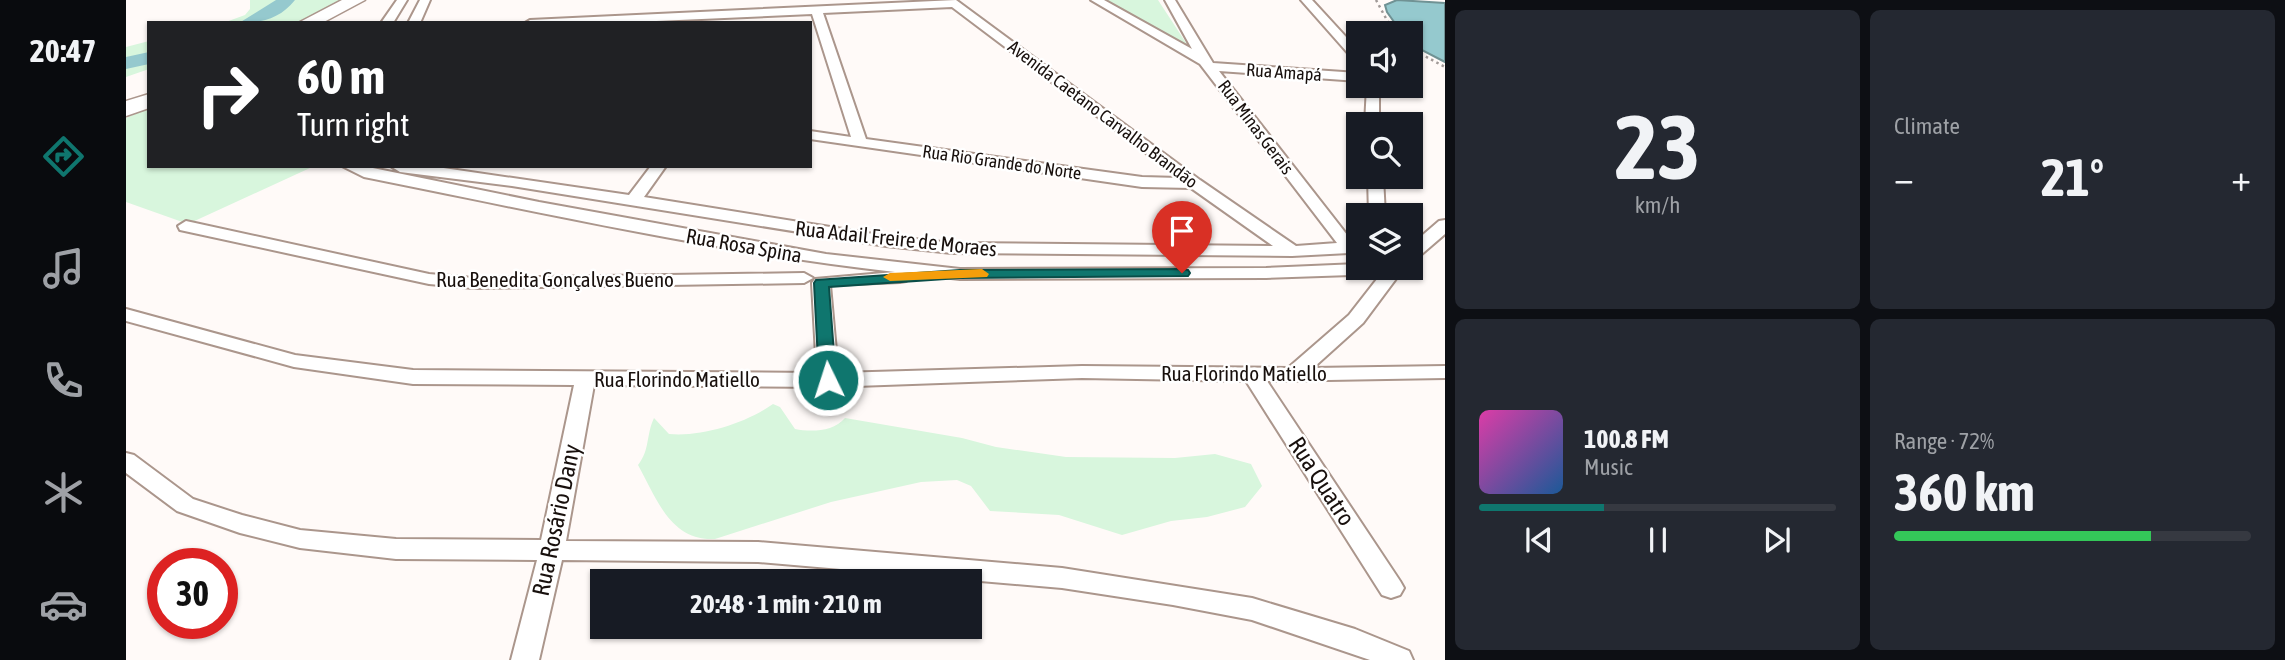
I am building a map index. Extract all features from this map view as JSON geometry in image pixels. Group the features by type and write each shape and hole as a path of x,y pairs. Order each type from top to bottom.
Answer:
{"main road":[{"path":"311,21 356,0"},
{"path":"126,108 147,101"}],"street":[{"path":"388,21 402,0"},
{"path":"415,21 425,0"},
{"path":"680,0 683,19"},
{"path":"1096,0 1208,65"},
{"name":"Rua Minas Gerais","path":"1170,0 1208,65 1346,236"},
{"path":"1306,0 1346,44"},
{"path":"594,21 683,19 952,2"},
{"name":"Avenida Caetano Carvalho Brandão","path":"952,2 1195,183 1292,251"},
{"path":"816,9 860,141"},
{"name":"Rua Amapá","path":"1208,65 1346,76"},
{"name":"Rua Rio Grande do Norte","path":"812,135 1142,182 1195,183"},
{"name":"Rua Rosa Spina","path":"354,168 539,207 826,259 960,274 1266,273 1346,270"},
{"name":"Rua Adail Freire de Moraes","path":"425,168 513,174 552,189 886,241 952,248 1292,251 1346,247"},
{"path":"632,202 658,168"},
{"path":"498,199 513,174"},
{"path":"539,207 552,189"},
{"path":"1423,244 1445,225"},
{"name":"Rua Benedita Gonçalves Bueno","path":"186,226 429,279 462,282 820,281 960,274"},
{"path":"815,259 826,259 841,268 841,275 820,281 799,273 800,267 815,259"},
{"path":"1295,373 1356,319 1385,280"},
{"path":"820,281 828,380"},
{"name":"Rua Florindo Matiello","path":"126,315 294,361 413,377 828,380 1082,372 1252,375 1445,372"},
{"name":"Rua Quatro","path":"1252,375 1391,588"},
{"name":"Rua Rosário Dany","path":"525,660 551,552 585,379"},
{"path":"126,461 185,505 240,524 300,539 396,549 758,552 1062,578 1252,609 1355,641 1399,660"}],"path":[{"path":"1376,0 1387,21"},
{"path":"1423,55 1445,67"}],"green space":[{"path":"250,0 355,0 317,18 301,21 228,21 245,15 250,9"},
{"path":"1099,0 1158,0 1192,52"},
{"path":"147,42 147,70 126,77 126,47"},
{"path":"147,109 147,168 310,168 188,224 126,202 126,118"},
{"path":"773,404 780,407 795,429 801,430 828,428 845,418 962,438 996,447 1066,457 1175,458 1215,454 1251,464 1262,486 1245,507 1207,517 1171,521 1122,535 1059,515 990,511 971,486 957,480 921,482 831,502 715,539 700,538 676,525 659,504 638,465 644,454 654,418 669,434 696,433 737,423"}],"water":[{"path":"1397,0 1445,3 1445,62 1423,51 1423,21 1393,21 1385,5"}],"waterway":[{"path":"252,21 279,7 286,0"},
{"path":"126,63 147,58"}],"slow traffic":[{"path":"890,277 982,274"}],"route":[{"path":"828,380 821,283 960,274 1182,273"}]}
